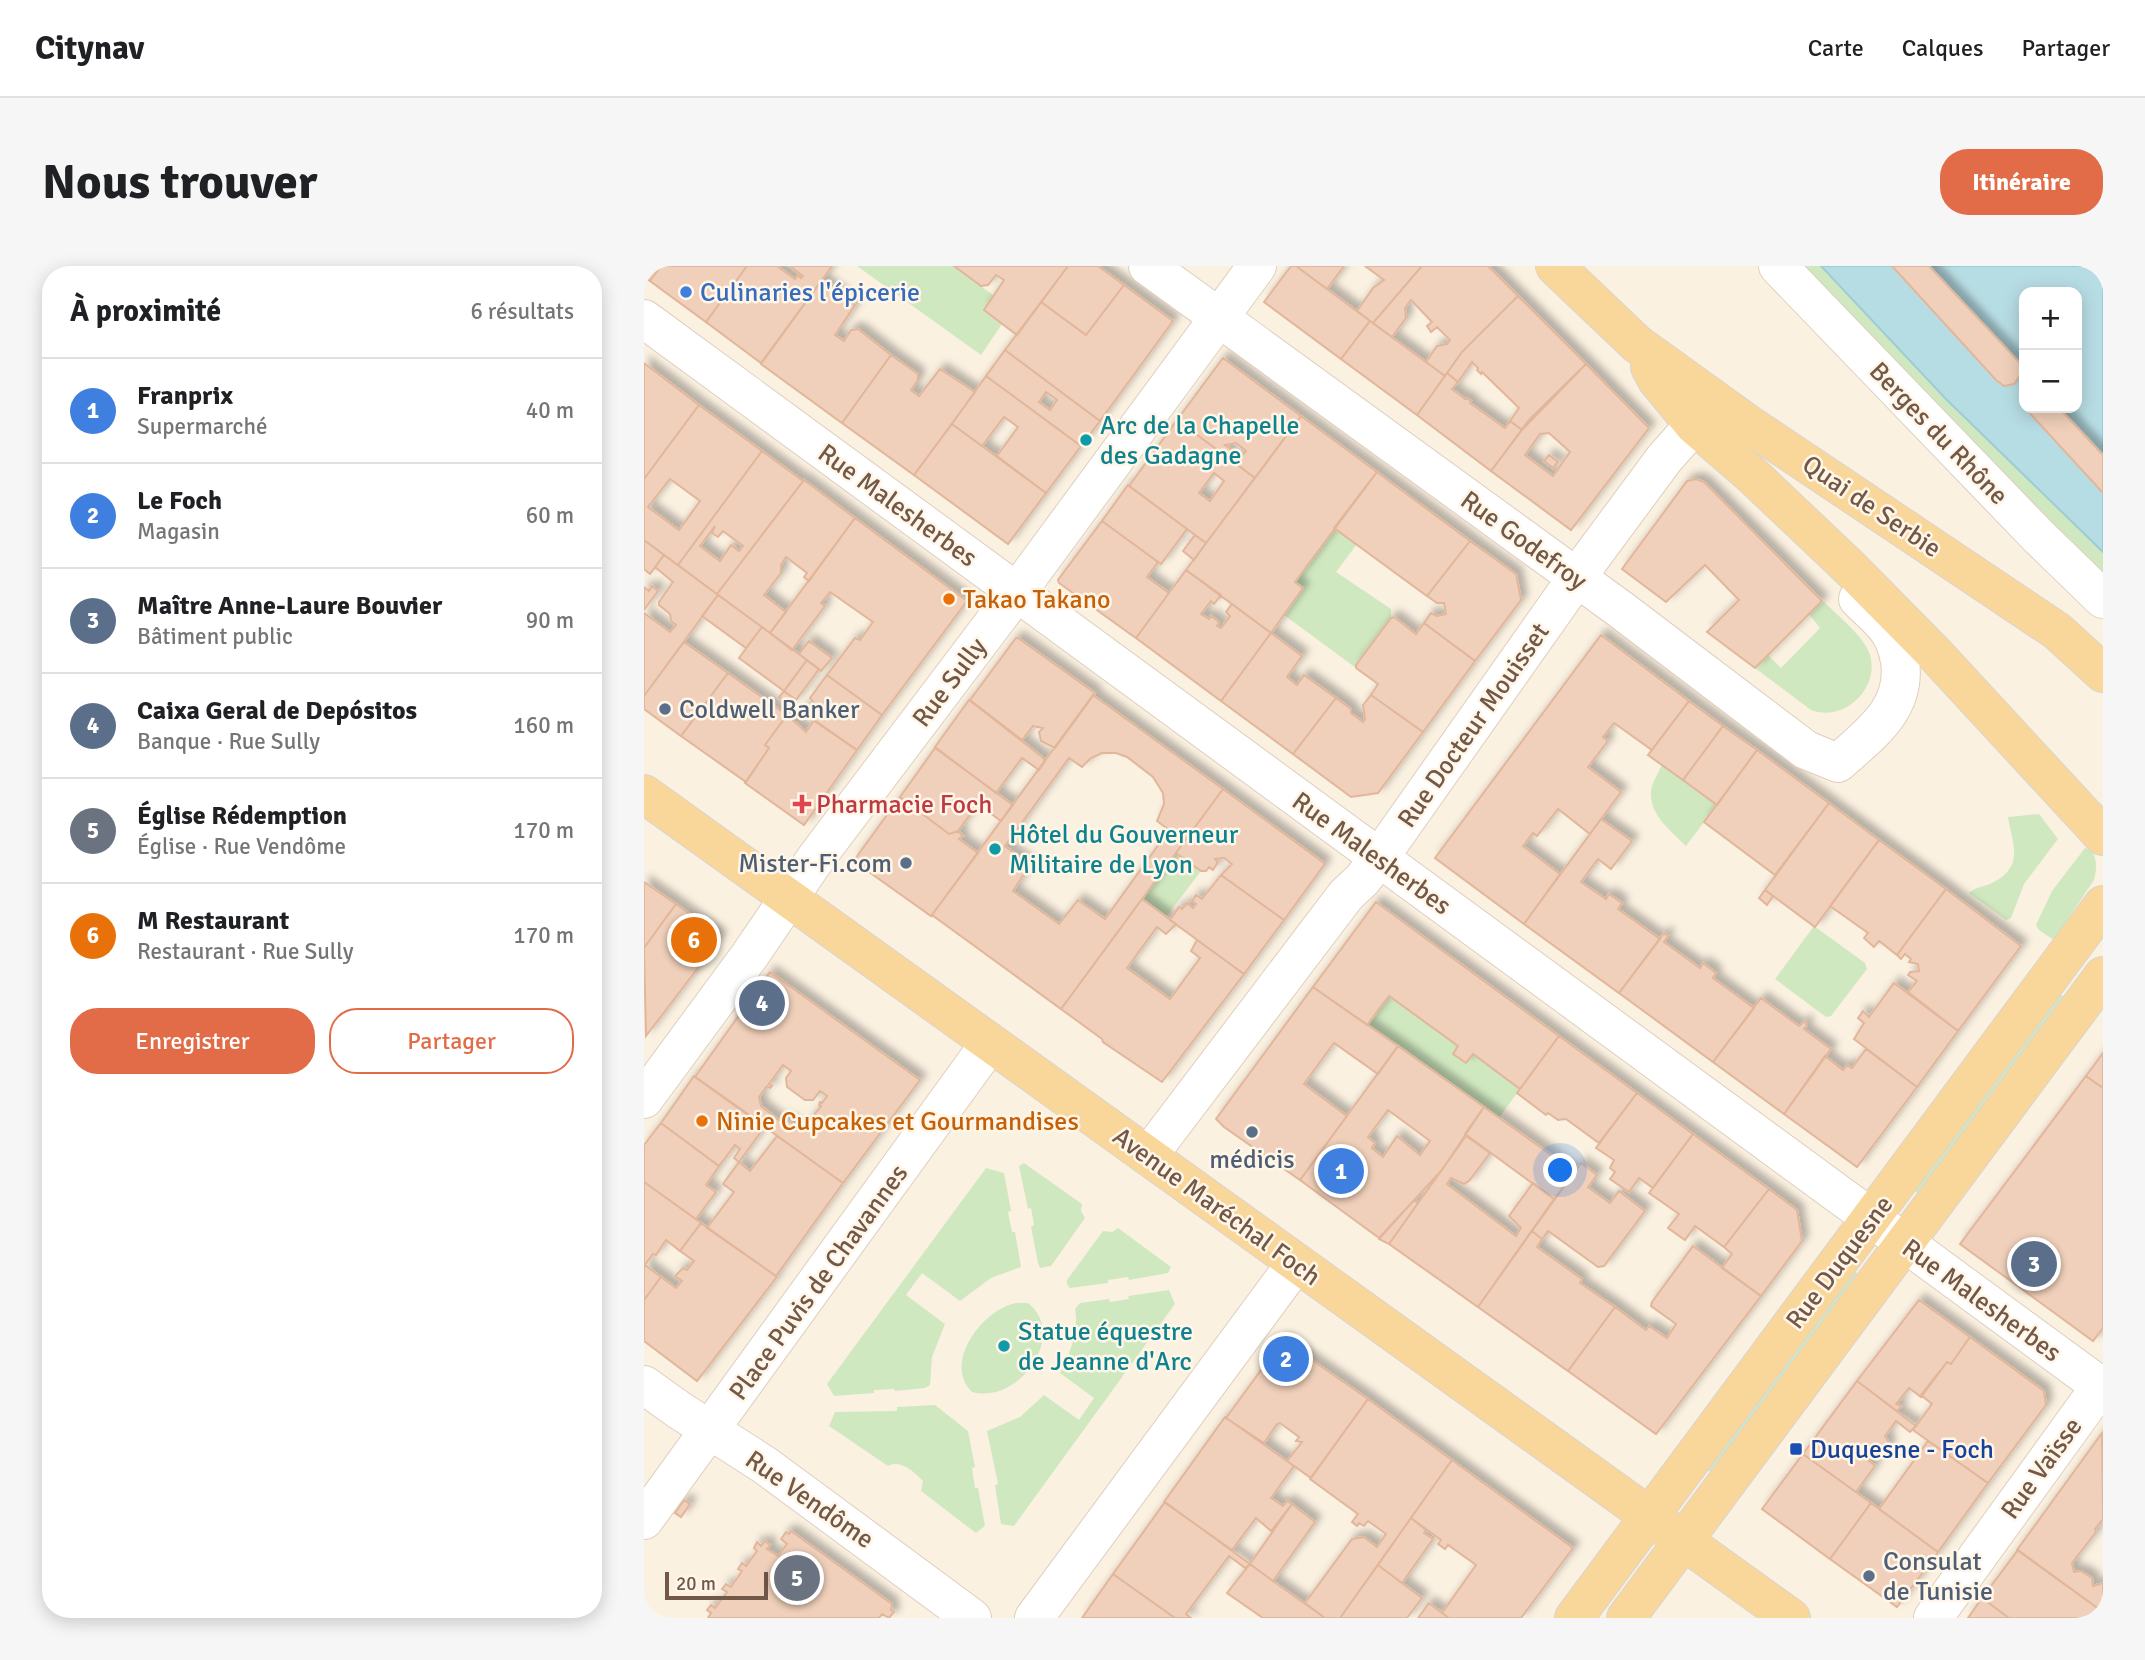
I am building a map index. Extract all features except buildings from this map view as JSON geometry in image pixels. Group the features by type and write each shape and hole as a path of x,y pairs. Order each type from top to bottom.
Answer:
{"main road":[{"name":"Quai de Serbie","path":"1555,266 1637,344 1748,424 2057,631 2103,673"},
{"name":"Quai de Serbie","path":"1637,344 1657,380 1694,425 1757,479 1850,568 1934,653 2103,836"},
{"name":"Avenue Maréchal Foch","path":"644,794 1791,1618"},
{"name":"Rue Duquesne","path":"1574,1618 2103,905"},
{"name":"Rue Duquesne","path":"1626,1618 2103,976"}],"street":[{"name":"Rue Godefroy","path":"1148,266 1576,578 1806,750 1838,763 1877,727 1893,707"},
{"name":"Rue Sully","path":"644,1099 830,839 1017,592 1257,266"},
{"name":"Berges du Rhône","path":"1778,266 2038,536 2103,599"},
{"name":"Rue Malesherbes","path":"644,319 1904,1244 2102,1386"},
{"name":"Rue Docteur Mouisset","path":"1148,1156 1346,895 1379,858 1576,578 1658,467 1694,425"},
{"name":"Quai de Serbie","path":"1757,479 1757,495 1887,628 1899,652 1903,678 1893,707"},
{"name":"Place Puvis de Chavannes","path":"644,1520 990,1043"},
{"path":"1034,1618 1296,1263"},
{"name":"Rue Vendôme","path":"644,1385 799,1489 972,1618"},
{"name":"Rue Vaïsse","path":"1933,1618 2102,1386"}],"green space":[{"path":"857,266 954,266 993,295 984,310 1002,324 981,355"},
{"path":"1791,266 1821,266 1946,399 2103,552 2103,583"},
{"path":"1334,528 1357,544 1336,572 1391,609 1391,618 1356,668 1284,615 1303,589 1295,582"},
{"path":"1823,601 1862,641 1870,655 1872,667 1870,679 1857,700 1836,712 1823,713 1811,710 1755,668 1768,655 1781,668 1820,628 1809,614"},
{"path":"1662,765 1717,805 1686,846 1662,822 1651,800 1655,778"},
{"path":"2039,814 2058,839 2024,884 2011,918 2006,920 1969,893 1994,882 2010,868 2014,845 2008,817"},
{"path":"2085,848 2092,850 2095,857 2094,880 2054,940 2036,925 2052,891"},
{"path":"1176,853 1201,871 1166,917 1142,899"},
{"path":"1814,926 1865,963 1867,969 1831,1016 1826,1017 1775,979"},
{"path":"2058,992 2064,997 1919,1194 1912,1190"},
{"path":"1389,996 1458,1046 1453,1054 1465,1063 1473,1054 1520,1089 1499,1118 1367,1025"},
{"path":"1024,1163 1082,1204 1081,1211 1085,1218 1051,1266 1040,1268 1038,1263 1031,1227 1034,1225 1031,1208 1028,1209 1019,1166"},
{"path":"986,1168 1004,1173 1011,1211 1008,1212 1012,1232 1015,1232 1021,1267 991,1278 960,1301 922,1273 906,1295 945,1324 932,1357 930,1385 925,1388 874,1390 874,1393 834,1396 827,1384"},
{"path":"1118,1228 1171,1267 1168,1273 1129,1280 1128,1277 1108,1280 1108,1283 1070,1288 1067,1280 1103,1231 1112,1232"},
{"path":"1853,1270 1860,1275 1713,1474 1706,1469"},
{"path":"1169,1290 1175,1304 1014,1526 1001,1524 995,1485 998,1484 987,1431 1020,1417 1044,1395 1079,1420 1094,1398 1060,1373 1075,1334 1075,1309 1080,1303 1109,1299 1110,1302 1129,1299 1128,1296"},
{"path":"1016,1303 1028,1303 1039,1316 1043,1332 1041,1348 1033,1364 1021,1378 1007,1388 990,1393 972,1392 964,1380 962,1367 970,1339 991,1315"},
{"path":"935,1405 968,1431 975,1467 972,1468 975,1488 978,1488 985,1526 976,1533 921,1491 923,1481 911,1470 898,1464 888,1466 829,1426 835,1412 897,1411 897,1407"}],"water":[{"path":"1821,266 2103,266 2103,552 1946,399"}],"place":[{"name":"Culinaries l'épicerie","path":"686,292"},
{"name":"Arc de la Chapelle des Gadagne","path":"1086,440"},
{"name":"Takao Takano","path":"949,599"},
{"name":"Coldwell Banker","path":"665,709"},
{"name":"Pharmacie Foch","path":"802,804"},
{"name":"Hôtel du Gouverneur Militaire de Lyon","path":"995,849"},
{"name":"Mister-Fi.com","path":"906,863"},
{"name":"M Restaurant","path":"694,940"},
{"name":"Caixa Geral de Depósitos","path":"762,1003"},
{"name":"Ninie Cupcakes et Gourmandises","path":"702,1121"},
{"name":"médicis","path":"1252,1132"},
{"name":"Franprix","path":"1341,1171"},
{"name":"Maître Anne-Laure Bouvier","path":"2034,1264"},
{"name":"Statue équestre de Jeanne d'Arc","path":"1004,1346"},
{"name":"Le Foch","path":"1286,1359"},
{"name":"Duquesne - Foch","path":"1796,1449"},
{"name":"Consulat de Tunisie","path":"1869,1576"},
{"name":"Église Rédemption","path":"797,1578"}]}
